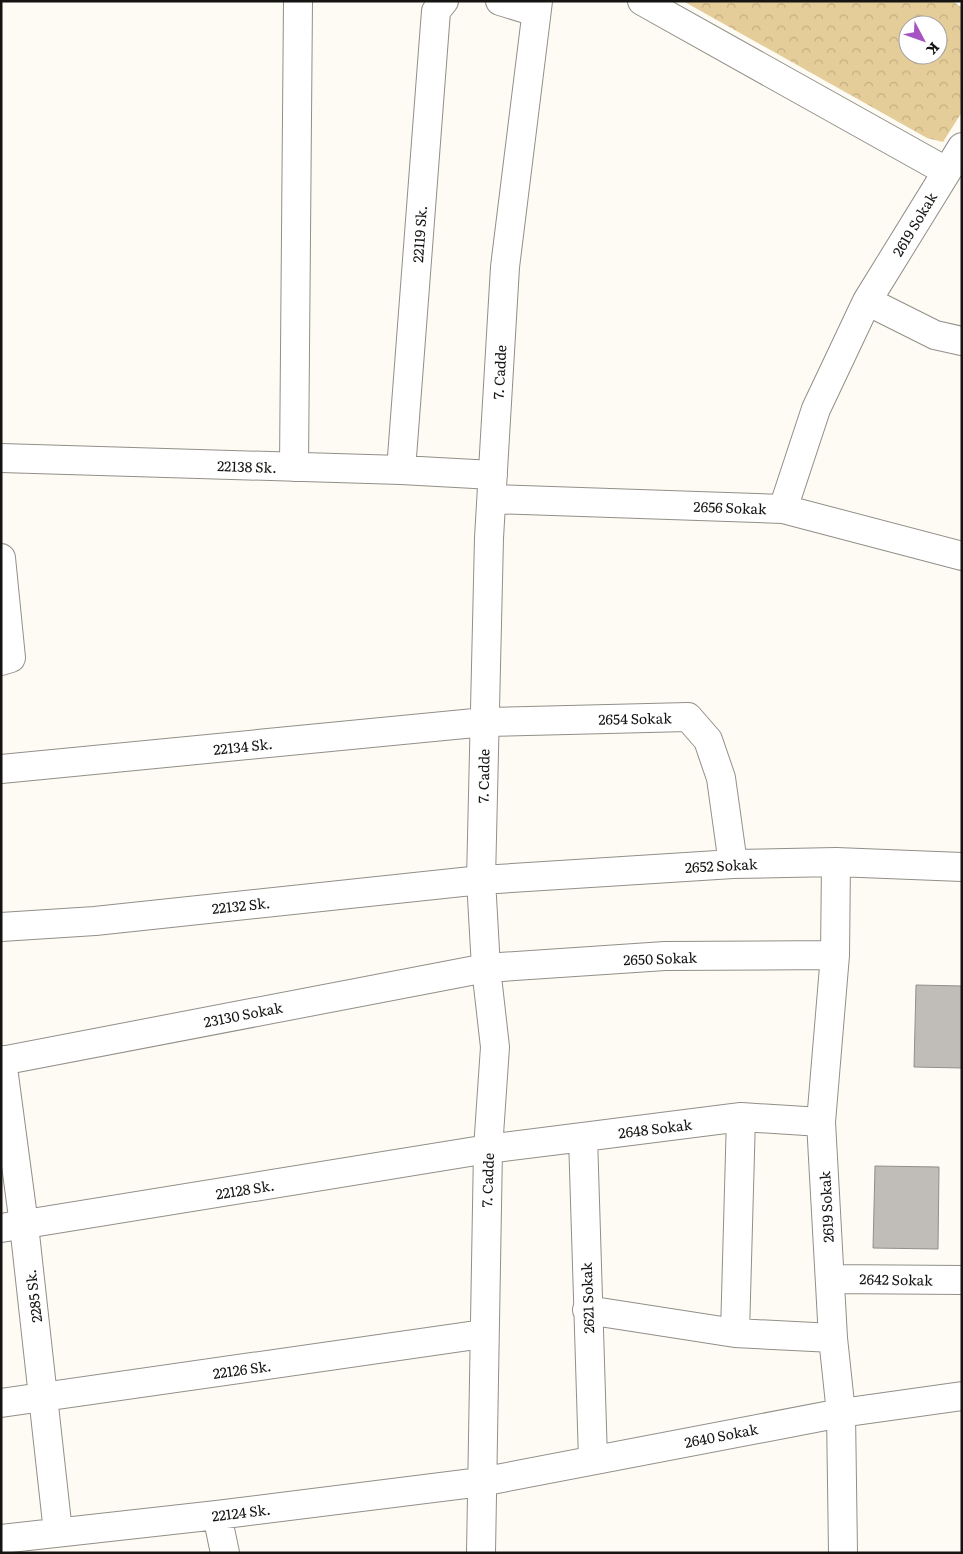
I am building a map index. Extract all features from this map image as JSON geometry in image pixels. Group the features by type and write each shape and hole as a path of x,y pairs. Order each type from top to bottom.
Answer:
{"street":[{"path":"294,467 298,1"},
{"name":"22119 Sk.","path":"401,470 436,11 444,1"},
{"path":"500,1 537,7"},
{"path":"642,1 946,171"},
{"name":"7. Cadde","path":"480,1553 488,1149 495,1047 486,968 481,880 492,487 505,267 537,7"},
{"name":"2619 Sokak","path":"783,509 816,409 867,301 962,147"},
{"path":"867,301 935,335 962,341"},
{"name":"22138 Sk.","path":"1,458 401,470 492,487"},
{"name":"2656 Sokak","path":"492,487 783,509 962,556"},
{"path":"1,558 11,658 1,661"},
{"name":"2654 Sokak","path":"485,722 688,717 708,740 721,778 733,864"},
{"name":"22134 Sk.","path":"1,769 485,722"},
{"name":"2619 Sokak","path":"836,862 835,955 821,1122 833,1338 841,1413 843,1553"},
{"name":"2652 Sokak","path":"481,880 733,864 836,862 962,867"},
{"name":"22132 Sk.","path":"1,927 95,921 481,880"},
{"name":"2650 Sokak","path":"486,968 665,956 835,955"},
{"name":"23130 Sokak","path":"2,1061 486,968"},
{"name":"2285 Sk.","path":"2,1061 13,1226 44,1397 58,1532"},
{"path":"734,1334 741,1117"},
{"name":"2648 Sokak","path":"488,1149 741,1117 821,1122"},
{"name":"2621 Sokak","path":"583,1137 593,1459"},
{"name":"22128 Sk.","path":"13,1226 488,1149"},
{"name":"2642 Sokak","path":"831,1279 962,1280"},
{"path":"587,1310 734,1334 833,1338"},
{"name":"22126 Sk.","path":"1,1403 483,1334"},
{"name":"2640 Sokak","path":"481,1482 593,1459 841,1413 962,1396"},
{"name":"22124 Sk.","path":"1,1539 217,1515 481,1482"},
{"path":"217,1515 225,1553"}],"green space":[{"path":"683,1 953,1 962,8 962,112 943,142 927,138"}],"building":[{"path":"916,985 962,986 962,1068 914,1067"},
{"path":"875,1166 939,1167 938,1249 873,1248"}]}
